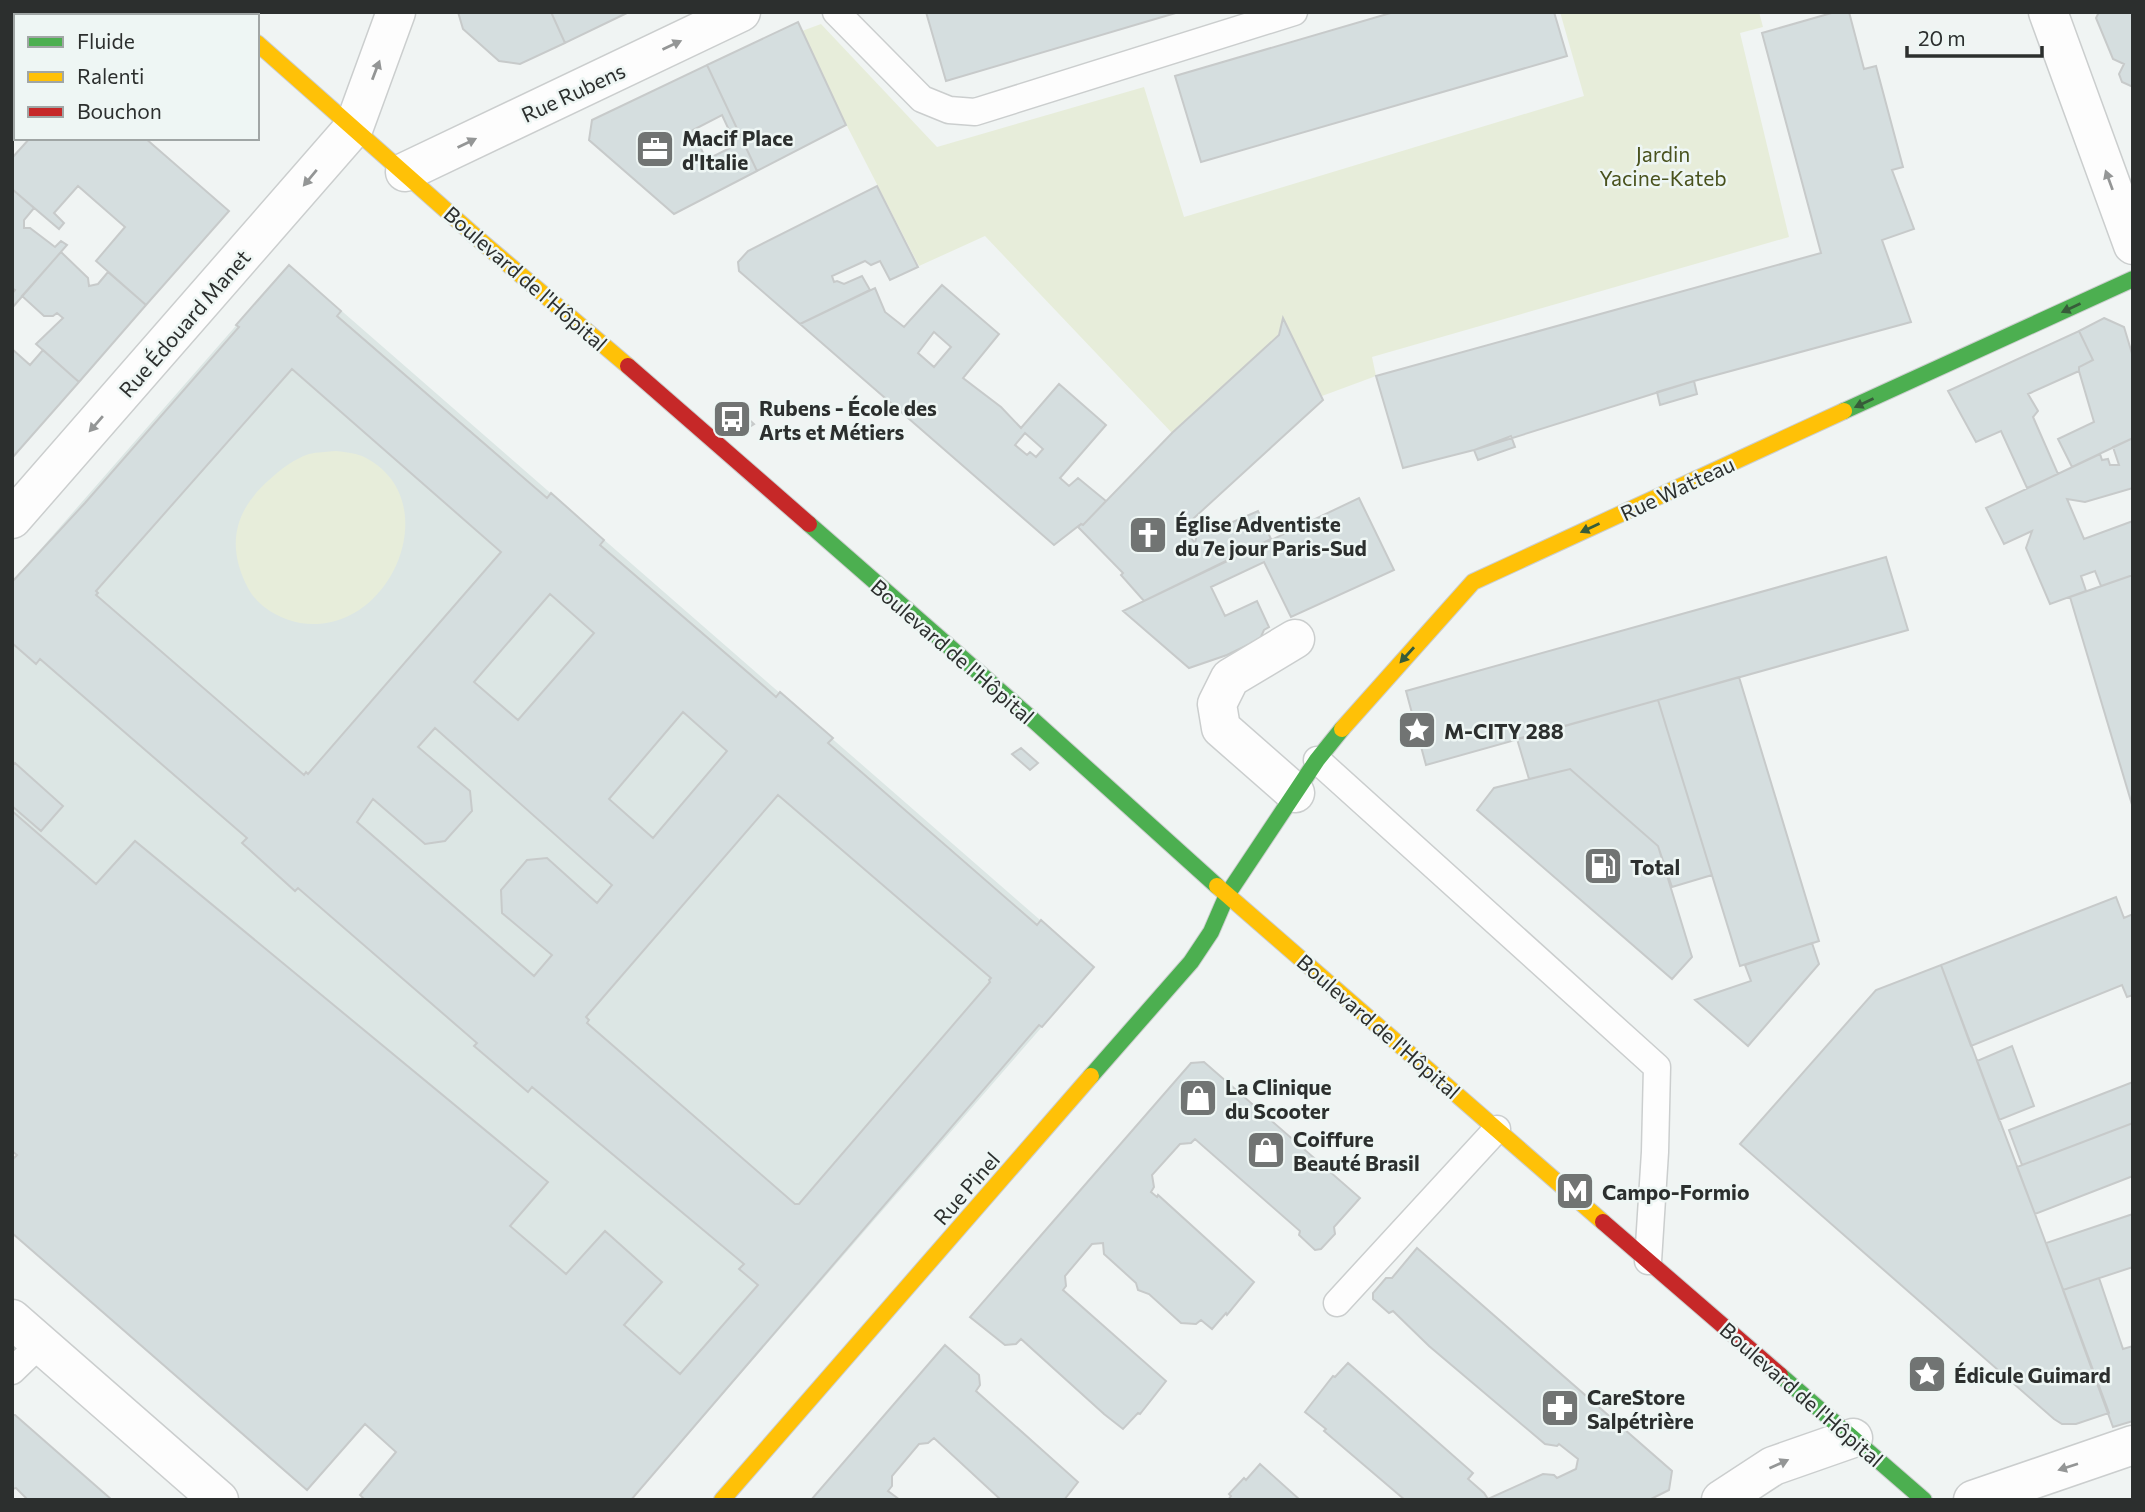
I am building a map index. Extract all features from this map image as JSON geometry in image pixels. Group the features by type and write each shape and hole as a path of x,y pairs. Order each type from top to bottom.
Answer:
{"main road":[{"name":"Boulevard de l'Hôpital","path":"259,45 1021,710 1227,895 1924,1500"},
{"name":"Rue Watteau","path":"1227,895 1294,793 1346,723 1474,582 2133,279"},
{"name":"Rue Pinel","path":"722,1500 1191,962 1211,932 1227,895"}],"street":[{"path":"354,127 396,12"},
{"name":"Rue Rubens","path":"405,172 741,12"},
{"path":"2048,12 2133,244"},
{"name":"Rue Édouard Manet","path":"12,519 354,127"},
{"path":"1294,793 1222,728 1217,704 1230,678 1295,639"},
{"path":"26,1331 219,1500"},
{"path":"1721,1500 1773,1466 1853,1438"},
{"path":"1973,1500 2133,1445"}],"lane":[{"path":"836,12 922,99 949,110 975,112 1294,12"},
{"path":"1317,760 1657,1067 1648,1261"},
{"path":"1337,1303 1497,1129"},
{"path":"12,1371 26,1331"}],"shaded area":[{"path":"289,265 1094,967 631,1500 365,1500 360,1495 396,1452 365,1424 307,1490 12,1233 12,1160 17,1155 12,1151 12,582"}],"green space":[{"name":"Jardin Yacine-Kateb","path":"1560,12 1759,12 1763,27 1740,33 1789,237 1372,357 1376,376 1322,396 1283,319 1279,335 1172,433 985,236 919,266 802,31 821,24 937,147 1144,87 1184,217 1584,96"},
{"path":"336,451 362,456 388,476 402,502 405,531 398,560 383,588 360,609 332,622 300,623 270,611 252,595 237,558 237,530 248,504 278,472 309,454"}],"building":[{"path":"458,12 551,12 565,43 520,64 499,61 463,29"},
{"path":"551,12 629,12 565,43"},
{"path":"926,12 1179,12 946,81"},
{"path":"1394,12 1554,12 1567,56 1201,162 1175,76"},
{"path":"1835,12 1849,12 1864,69 1876,66 1903,167 1892,170 1914,229 1882,240 1911,322 1694,381 1474,450 1403,468 1376,376 1821,253 1762,33"},
{"path":"2099,12 2133,12 2133,87 2122,82 2119,74 2124,64 2113,59 2096,18"},
{"path":"798,22 846,125 757,171 707,65"},
{"path":"707,65 757,171 674,214 589,140 592,120","holes":["722,115 736,145 706,160 693,130"]},
{"path":"28,140 147,140 229,211 146,305 96,261 125,227 78,186 54,213 64,223 59,229 12,189 12,158"},
{"path":"877,186 918,267 890,280 880,261 871,265 865,261 832,276 834,282 844,284 862,276 870,290 800,324 739,271 738,262 748,251"},
{"path":"12,189 34,208 24,220 24,228 30,228 55,247 61,241 67,245 12,308 12,294 15,290 12,288"},
{"path":"61,252 88,278 89,286 98,284 108,272 146,305 79,382 36,344 63,318 57,313 44,316 22,296"},
{"path":"289,265 341,311 337,316 547,498 551,493 604,540 600,545 776,697 780,692 833,738 828,743 1037,925 1041,920 1094,967 1042,1027 1039,1025 631,1500 365,1500 360,1495 396,1452 365,1424 307,1490 12,1233 12,1160 17,1155 12,1151 12,811 96,884 135,841 548,1182 510,1226 566,1274 605,1231 662,1282 624,1325 680,1374 758,1285 739,1269 744,1264 532,1087 528,1092 474,1046 477,1043 298,888 295,891 242,843 247,838 40,659 36,664 12,643 12,582 239,327 236,325","holes":["292,369 501,552 308,774 306,772 304,775 96,595 96,591","550,594 594,633 518,720 474,682","683,712 727,751 653,838 609,799","435,728 612,885 597,903 547,858 527,860 501,890 502,913 552,955 534,976 357,822 373,799 425,844 445,841 472,811 470,791 418,747","778,795 991,978 799,1204 795,1204 587,1023 589,1020 586,1017"]},
{"path":"942,285 999,334 963,378 1001,407 1021,428 1059,384 1106,425 1060,478 1069,486 1078,478 1106,501 1083,525 1054,545 800,324 875,288 885,312 904,327","holes":["934,332 951,347 934,367 918,353","1025,433 1043,449 1036,457 1030,452 1027,455 1015,445"]},
{"path":"1283,318 1323,400 1183,528 1195,543 1197,534 1212,531 1258,511 1271,539 1144,601 1121,575 1123,573 1078,527 1083,525 1172,433 1279,335"},
{"path":"2104,318 2124,327 2133,357 2133,438 2072,467 2058,439 2094,422 2079,371 2079,367 2093,360 2079,331"},
{"path":"2079,331 2093,360 2079,367 2079,371 2028,394 2038,411 2033,417 2058,474 2027,488 2001,431 1976,442 1948,391"},
{"path":"12,349 30,365 43,350 79,382 12,458"},
{"path":"1694,381 1697,394 1660,405 1657,392"},
{"path":"735,407 754,424 743,431 723,413"},
{"path":"1511,436 1515,447 1478,460 1474,450"},
{"path":"2133,438 2133,488 2085,502 2067,499 2084,539 2133,521 2133,575 2101,586 2095,571 2081,576 2086,591 2050,604 2026,548 2032,531 2004,544 1986,508 2100,454 2102,460 2108,459 2110,465 2119,465 2113,447"},
{"path":"1359,498 1394,570 1291,617 1264,562 1211,587 1225,616 1257,601 1269,627 1264,630 1260,639 1227,655 1189,668 1123,611"},
{"path":"1886,557 1908,630 1426,765 1406,691"},
{"path":"2133,575 2133,808 2070,597"},
{"path":"1739,677 1819,941 1740,966 1658,700"},
{"path":"1658,700 1712,875 1672,887 1658,846 1570,769 1529,779 1517,739"},
{"path":"1021,748 1038,763 1030,770 1012,754"},
{"path":"15,763 63,806 41,831 12,806 12,766"},
{"name":"Total","path":"1570,769 1658,846 1692,957 1672,979 1477,810 1494,788"},
{"path":"2116,897 2124,918 2133,914 2133,995 2127,997 2122,985 1971,1046 1941,965"},
{"path":"1812,943 1819,964 1748,1046 1695,1000 1751,981 1745,965"},
{"path":"1941,965 2109,1413 2076,1424 2062,1424 2054,1419 1740,1144 1876,990"},
{"path":"2012,1046 2034,1106 1999,1120 1977,1061"},
{"path":"1204,1062 1360,1198 1334,1227 1335,1234 1321,1249 1315,1250 1299,1235 1300,1231 1195,1139 1191,1143 1180,1144 1152,1175 1154,1187 1151,1192 1157,1197 1158,1195 1254,1282 1212,1329 1201,1320 1196,1324 1181,1323 1149,1294 1138,1290 1136,1283 1104,1254 1103,1243 1092,1244 1065,1276 1066,1286 1063,1290 1166,1381 1140,1414 1123,1429 1021,1339 1016,1344 1005,1345 970,1317 1191,1063"},
{"path":"2133,1082 2133,1123 2022,1165 2009,1130"},
{"path":"2133,1123 2133,1176 2035,1214 2017,1167"},
{"path":"2133,1214 2133,1267 2063,1290 2046,1243"},
{"path":"1417,1248 1672,1471 1669,1490 1649,1500 1405,1500 1324,1431 1326,1429 1305,1412 1333,1376 1348,1363 1473,1473 1468,1479 1488,1499 1543,1474 1557,1478 1576,1469 1578,1459 1559,1444 1545,1444 1429,1346 1393,1311 1389,1313 1373,1299 1373,1293 1386,1278 1392,1278"},
{"path":"2099,1278 2123,1349 2133,1346 2133,1421 2113,1427 2063,1290"},
{"path":"945,1345 979,1375 980,1385 976,1391 1078,1482 1064,1500 1001,1500 934,1438 928,1443 919,1444 892,1476 892,1486 888,1491 900,1500 811,1500"},
{"path":"12,1415 112,1500 25,1500 16,1488 12,1489"},
{"path":"1260,1464 1300,1500 1228,1500 1231,1496 1229,1494"}],"traffic: fast":[{"path":"1844,411 2133,279"},
{"path":"809,524 1032,719 1217,886"},
{"path":"1091,1076 1191,962 1211,932 1227,895 1317,760 1342,729"},
{"path":"1780,1375 1924,1500"}],"traffic: slow":[{"path":"259,45 483,243 628,366"},
{"path":"1342,729 1473,582 1844,411"},
{"path":"1217,886 1603,1222"},
{"path":"722,1500 1091,1076"}],"traffic: jam":[{"path":"628,366 809,524"},
{"path":"1603,1222 1780,1375"}],"place":[{"name":"Macif Place d'Italie","path":"655,149"},
{"name":"Rubens - École des Arts et Métiers","path":"732,419"},
{"name":"Église Adventiste du 7e jour Paris-Sud","path":"1148,535"},
{"name":"M-CITY 288","path":"1417,730"},
{"name":"Total","path":"1603,866"},
{"name":"La Clinique du Scooter","path":"1198,1098"},
{"name":"Coiffure Beauté Brasil","path":"1266,1150"},
{"name":"Campo-Formio","path":"1575,1191"},
{"name":"Édicule Guimard","path":"1927,1374"},
{"name":"CareStore Salpétrière","path":"1560,1408"}]}
